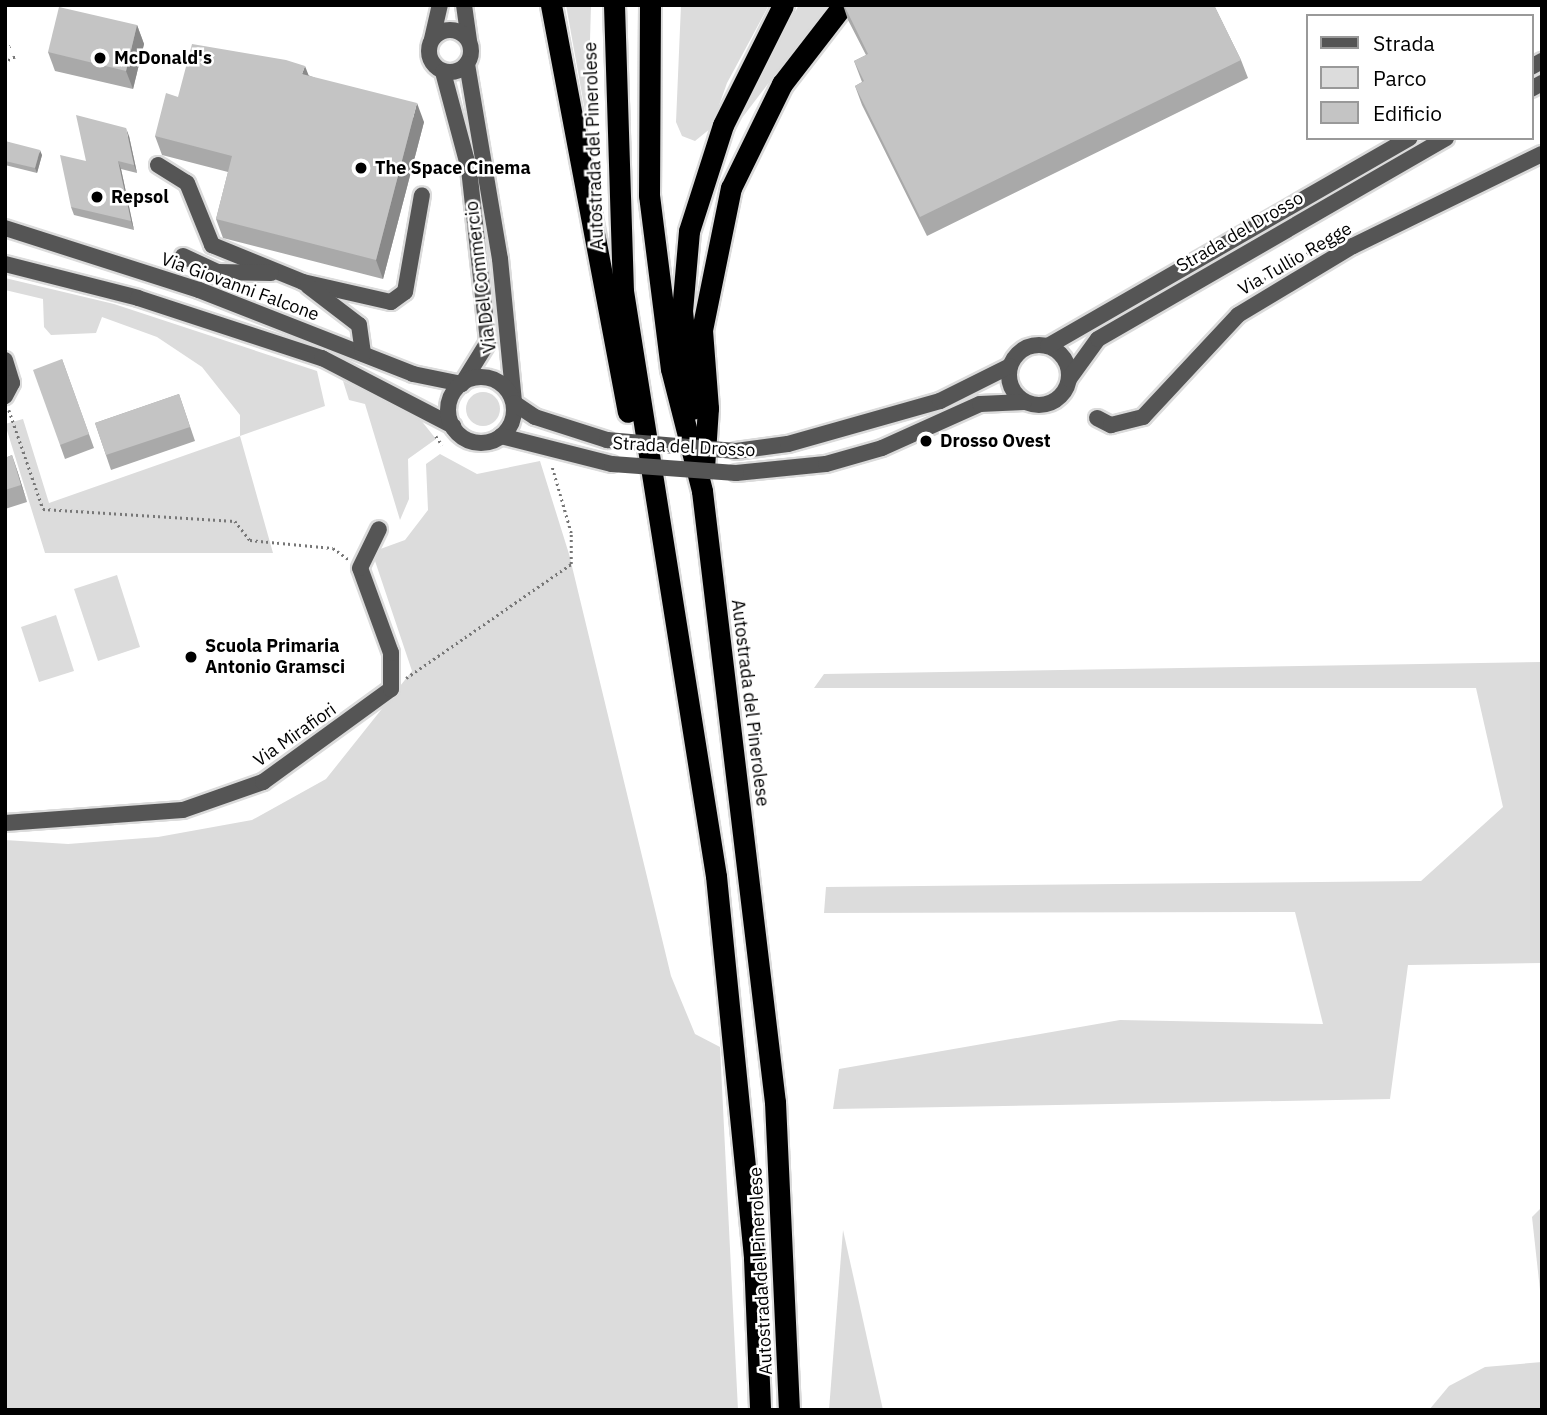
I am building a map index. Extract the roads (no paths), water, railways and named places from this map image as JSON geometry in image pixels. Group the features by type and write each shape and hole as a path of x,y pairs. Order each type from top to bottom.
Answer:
{"highway":[{"path":"551,5 621,373 672,602"},
{"name":"Autostrada del Pinerolese","path":"614,5 622,279 716,876 754,1258 760,1410"},
{"name":"Autostrada del Pinerolese","path":"650,5 649,195 671,369 702,491 775,1102 789,1410"},
{"path":"702,491 683,324 684,258 723,125 783,5"},
{"path":"702,491 708,408 702,330 720,226 745,155 782,83 843,5"}],"street":[{"path":"440,5 429,57 443,72 467,64 469,40 464,5"},
{"path":"432,39 450,29 469,40"},
{"name":"Via Del Commercio","path":"467,64 498,246 514,403"},
{"name":"Via Del Commercio","path":"443,72 470,169 488,342 462,384"},
{"name":"Strada del Drosso","path":"1048,346 1406,140"},
{"name":"Strada del Drosso","path":"1069,379 1098,339 1443,140"},
{"name":"Via Tullio Regge","path":"1097,418 1111,425 1143,417 1238,315 1353,246 1542,154"},
{"path":"158,165 187,183 212,245 303,282 398,300 422,195"},
{"name":"Via Giovanni Falcone","path":"5,228 199,290 413,374 462,384 495,380 514,403"},
{"path":"183,256 217,272 281,273"},
{"path":"5,264 138,298 321,358 453,426 478,443 501,436 512,422 514,403"},
{"path":"303,282 359,325 363,354"},
{"path":"1048,346 1062,355 1069,379 1055,401 1024,402 1009,384 1010,366 1020,351 1048,346"},
{"path":"5,360 12,383 5,398"},
{"name":"Strada del Drosso","path":"514,403 535,417 607,440 736,451 788,444 940,401 1010,366"},
{"path":"453,426 449,403 462,384"},
{"name":"Strada del Drosso","path":"501,436 612,464 736,473 826,464 892,444 980,404 1024,402"},
{"name":"Via Mirafiori","path":"5,823 183,810 263,782 391,689 391,653 360,568 379,530"}],"place":[{"name":"McDonald's","path":"100,58"},
{"name":"The Space Cinema","path":"361,168"},
{"name":"Repsol","path":"97,197"},
{"name":"Drosso Ovest","path":"926,441"},
{"name":"Scuola Primaria Antonio Gramsci","path":"191,657"}]}
